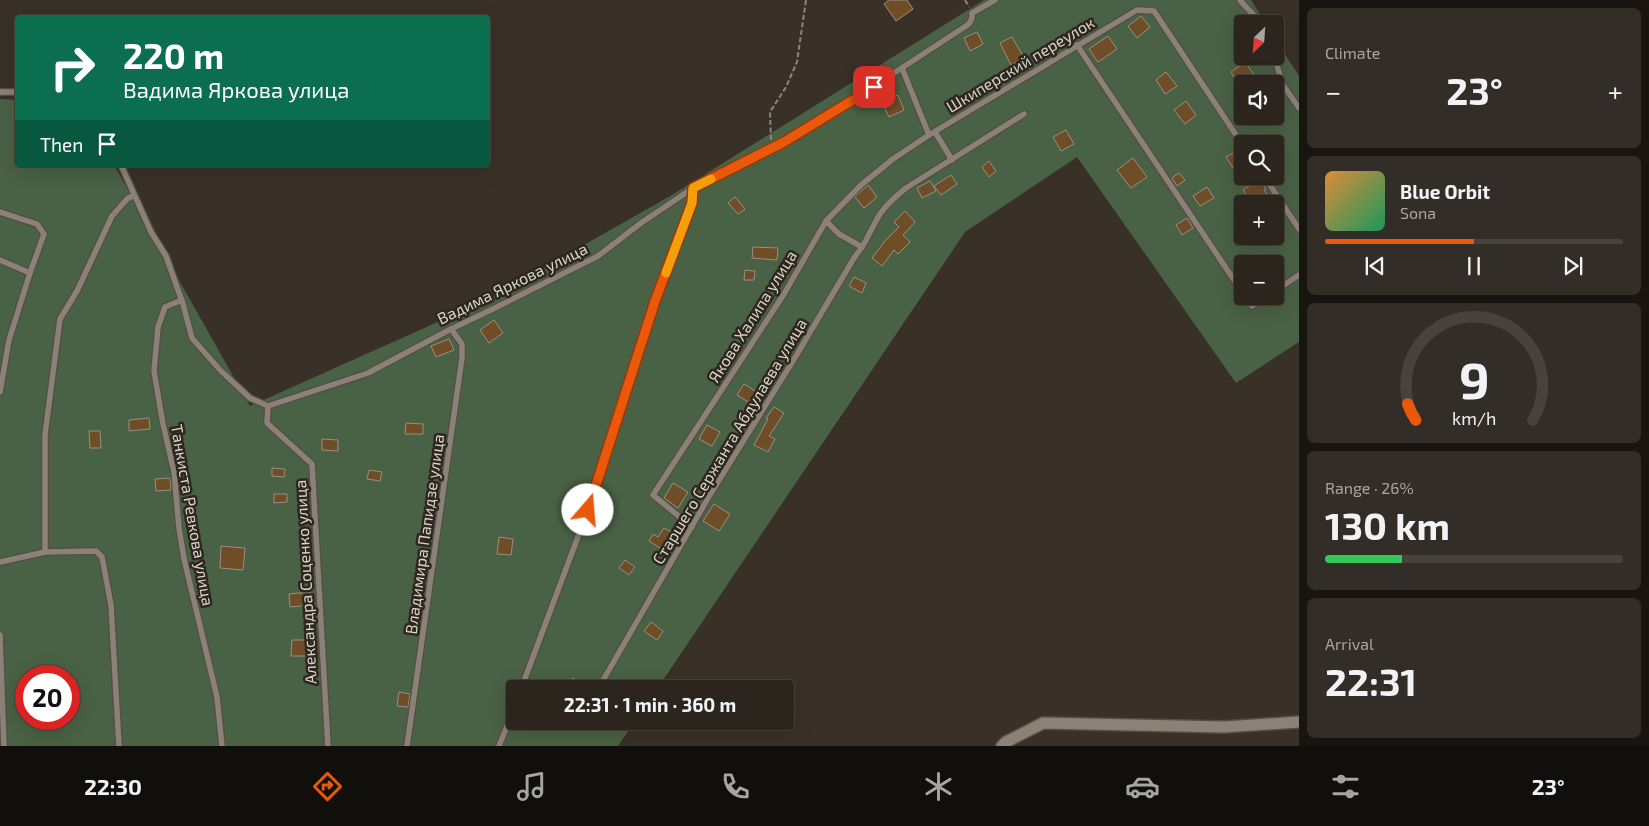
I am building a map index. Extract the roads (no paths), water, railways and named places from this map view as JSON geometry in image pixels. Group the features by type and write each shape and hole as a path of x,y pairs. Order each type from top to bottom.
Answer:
{"street":[{"path":"1002,746 1006,742 1043,724 1224,727 1299,722"}],"lane":[{"name":"Вадима Яркова улица","path":"268,406 368,373 451,328 598,256 693,188 772,148 860,96 968,24 972,18 972,12 995,0"},
{"path":"1240,0 1246,9 1254,15"},
{"name":"Шкиперский переулок","path":"932,134 1137,10 1154,10 1236,135"},
{"path":"1077,45 1234,280"},
{"path":"1277,65 1283,85 1299,108"},
{"path":"902,68 932,134 952,160"},
{"path":"0,92 15,92"},
{"path":"826,221 839,234 862,247 879,215 889,202 906,188 1024,114"},
{"name":"Якова Халипа улица","path":"692,527 653,495 784,294 826,221 861,184 893,159 932,134"},
{"path":"122,167 151,232 166,256 182,300 192,338 220,370 250,398 268,406"},
{"path":"1270,185 1299,229"},
{"path":"524,680 588,510 655,301 692,203 693,188"},
{"path":"45,552 45,435 60,319 77,291 112,216 127,199 134,195"},
{"path":"0,212 37,224 44,234 9,340 0,392"},
{"name":"Старшего Сержанта Абдулаева улица","path":"603,680 711,493 862,247"},
{"path":"0,260 30,273"},
{"path":"1284,285 1299,275"},
{"name":"Танкиста Ревкова улица","path":"182,300 165,307 158,327 154,370 163,424 174,472 184,559 218,697 222,746"},
{"name":"Владимира Папидзе улица","path":"407,746 462,358 462,344 451,328"},
{"name":"Александра Соценко улица","path":"268,406 267,423 312,464 328,746"},
{"path":"0,562 45,552 96,551 102,557 112,606 119,746"},
{"path":"0,635 4,746"},
{"path":"499,746 506,728"}]}
